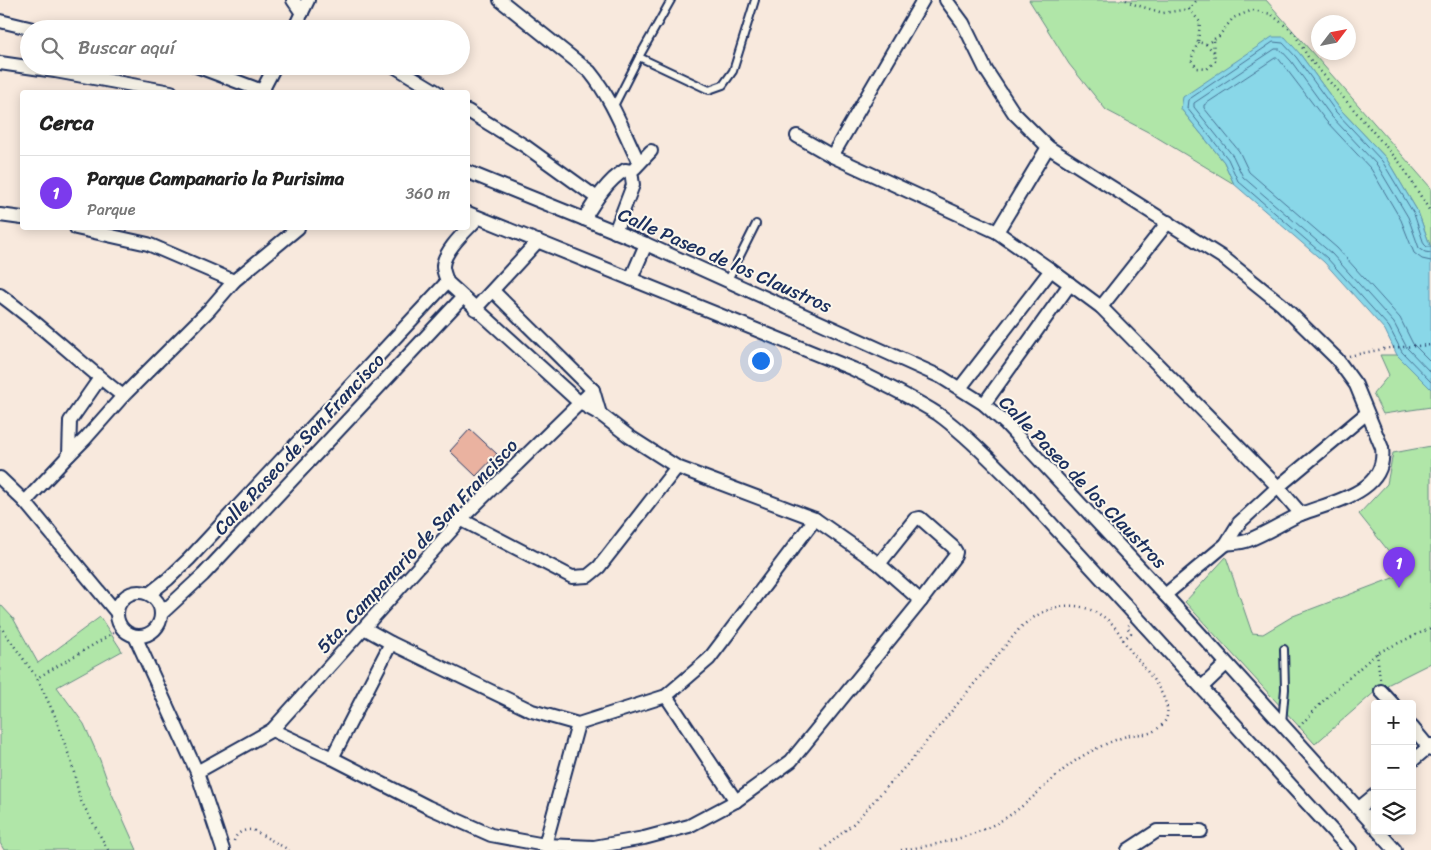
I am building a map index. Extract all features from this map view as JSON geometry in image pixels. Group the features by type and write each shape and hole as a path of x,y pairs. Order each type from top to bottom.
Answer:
{"street":[{"path":"293,0 302,13"},
{"path":"298,20 308,0"},
{"path":"500,0 590,72 601,85 614,108 635,167 633,185 614,232"},
{"path":"832,156 924,0"},
{"path":"946,0 963,23 986,70 1014,113 1048,147 1226,259 1281,304 1337,359 1356,385 1382,448 1383,455 1378,473 1349,498 1301,514 1248,541 1226,544"},
{"path":"0,21 20,26"},
{"path":"0,63 20,65"},
{"path":"90,75 161,90"},
{"path":"219,75 258,90"},
{"path":"264,90 271,75"},
{"path":"409,75 434,90"},
{"path":"470,112 525,146 597,198"},
{"path":"797,136 832,156 997,232 1101,307 1278,487 1301,514"},
{"path":"997,232 1048,147"},
{"path":"584,219 597,198 616,175 635,167 651,151"},
{"name":"Calle Paseo de los Claustros","path":"470,173 646,244 728,280 941,376 984,404 1005,423 1165,595 1371,823"},
{"path":"0,214 20,218"},
{"path":"473,215 853,369 889,386 938,415 978,447 1015,484 1350,850"},
{"path":"1101,307 1168,222"},
{"path":"85,230 148,244 234,281"},
{"path":"25,502 123,396 209,310 234,281 296,230"},
{"path":"463,230 444,261 443,268 447,282 580,404 600,414 630,437 677,467 815,519 879,564 921,601"},
{"path":"475,309 538,241"},
{"path":"631,279 646,244"},
{"path":"960,388 1051,270"},
{"name":"Calle Paseo de San Francisco","path":"148,594 168,579 189,558 447,282"},
{"path":"984,404 1070,284"},
{"path":"493,291 593,390 600,414"},
{"path":"0,295 123,396"},
{"name":"Calle Paseo de San Francisco","path":"161,614 203,575 462,297"},
{"path":"69,455 70,421 100,378"},
{"name":"5ta. Campanario de San Francisco","path":"197,772 272,730 462,520 593,390"},
{"path":"1165,595 1226,544 1240,524 1278,487 1367,413"},
{"path":"303,435 318,451"},
{"path":"462,520 572,577 588,576 600,567 677,467"},
{"path":"0,478 25,502 117,613"},
{"path":"272,730 428,807 491,835 545,845 594,847 644,838 689,826 736,802 791,761 921,601 955,556 956,552 954,547 920,518 914,520 879,564"},
{"path":"364,628 532,711 578,724 666,696 710,659 815,519"},
{"path":"132,593 148,594 160,606 160,622 150,634 135,636 122,628 118,621 119,605 124,598 132,593"},
{"path":"135,636 197,772 228,847"},
{"path":"332,758 392,643"},
{"path":"1202,687 1226,664"},
{"path":"1381,691 1389,700"},
{"path":"666,696 736,802"},
{"path":"545,845 578,724"},
{"path":"1416,731 1430,747 1416,757"},
{"path":"1358,809 1371,798"},
{"path":"1128,850 1157,831 1202,831"},
{"path":"1382,835 1395,850"}],"lane":[{"path":"614,108 639,57 671,0"},
{"path":"639,57 709,90 723,85 733,71 755,0"},
{"path":"728,280 756,224"},
{"path":"1282,725 1285,689 1284,649"}],"path":[{"path":"1126,0 1163,13 1189,9 1197,0"},
{"path":"1189,9 1200,22 1198,42 1191,60 1197,68 1207,69 1215,61 1213,40"},
{"path":"1206,44 1219,36 1233,18 1253,10 1270,14 1294,32 1308,57 1401,164 1431,213"},
{"path":"1198,42 1206,44 1214,52"},
{"path":"1337,359 1388,348 1431,344"},
{"path":"822,850 854,823 913,758 1020,628 1029,620 1054,607 1068,605 1084,608 1109,621 1154,681 1160,692 1168,710 1166,720 1160,727 1151,732 1129,736 1086,754 1066,767 1019,809 976,833 945,843 901,850"},
{"path":"0,626 37,678 58,724 72,764 80,800 108,850"},
{"path":"37,678 122,628"},
{"path":"1291,735 1328,697 1377,652 1431,628"},
{"path":"1377,652 1381,691"},
{"path":"228,847 246,829 253,830 289,850"}],"green space":[{"path":"1029,0 1266,0 1311,51 1311,60 1319,60 1431,188 1431,248 1418,212 1386,158 1340,109 1300,54 1181,109 1224,162 1234,184 1148,132 1106,110 1069,64"},
{"path":"1380,355 1397,355 1431,389 1431,407 1383,414 1373,394 1389,375"},
{"path":"1431,446 1431,663 1377,690 1315,744 1185,602 1226,557 1252,633 1263,634 1293,616 1406,573 1359,514 1387,484 1393,453"},
{"path":"0,604 13,618 38,663 100,617 122,651 57,687 84,724 137,850 4,850 0,843"}],"water":[{"path":"1272,37 1285,37 1300,54 1340,109 1386,158 1418,212 1431,248 1431,389 1397,355 1385,330 1324,262 1234,184 1224,162 1181,109 1183,97"}],"building":[{"path":"470,429 497,454 476,476 450,451"}],"place":[{"name":"Parque Campanario la Purisima","path":"1399,588"}]}
